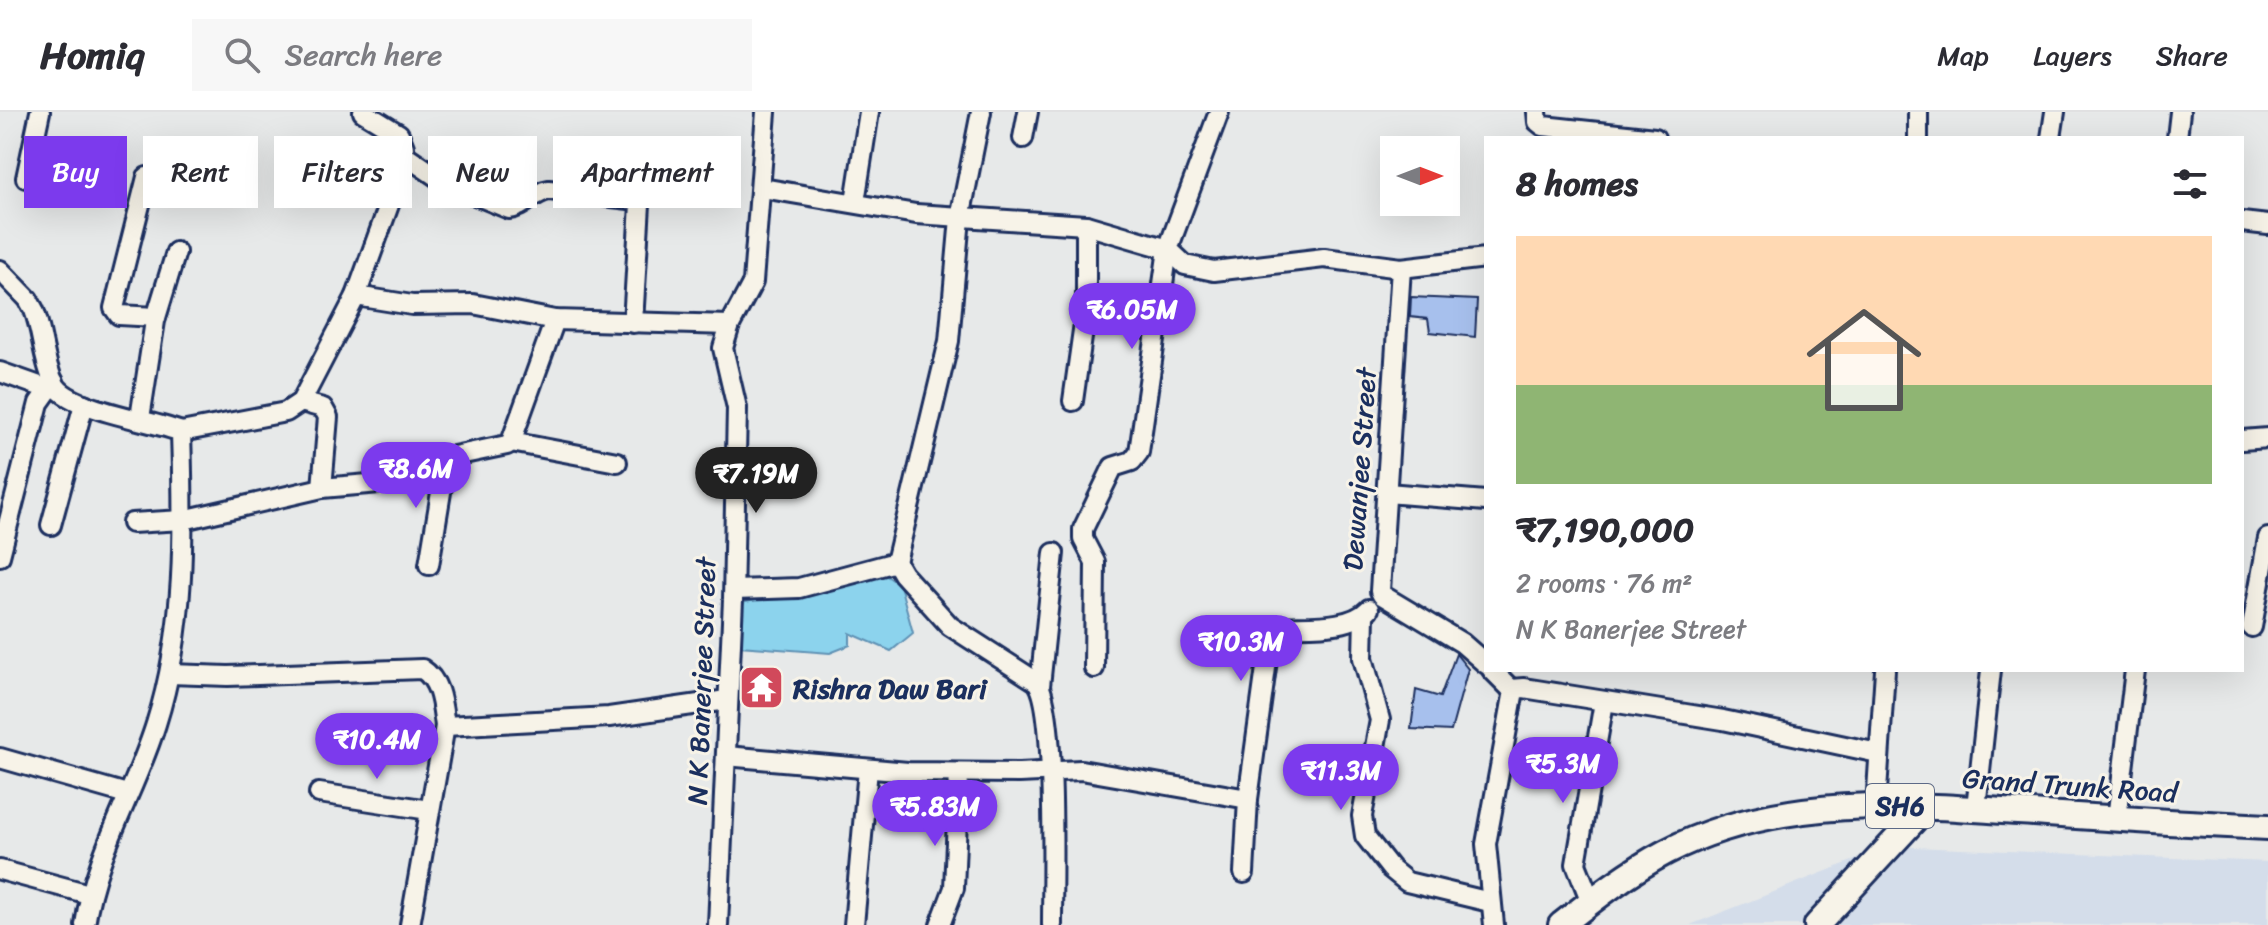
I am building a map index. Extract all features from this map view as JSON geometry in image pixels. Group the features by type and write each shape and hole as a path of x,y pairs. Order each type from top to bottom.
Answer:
{"main road":[{"name":"Grand Trunk Road","path":"1561,925 1667,852 1701,838 1775,816 1836,808 1927,806 2268,827"},
{"path":"1817,925 1927,806"}],"street":[{"path":"35,136 40,112"},
{"path":"363,112 400,136"},
{"name":"N K Banerjee Street","path":"718,925 734,590 737,408 723,348 730,325 753,282 766,112"},
{"path":"855,202 869,112"},
{"path":"981,112 960,218 957,283 949,341 896,562 950,626 1040,686"},
{"path":"1023,138 1028,112"},
{"path":"1094,668 1095,562 1083,539 1083,529 1113,467 1132,461 1139,452 1168,249 1219,112"},
{"path":"1537,112 1540,125 1629,136"},
{"path":"1918,112 1918,136"},
{"path":"2051,136 2055,112"},
{"path":"2177,136 2180,112"},
{"path":"412,160 446,183 509,209 516,208 538,192 549,190 638,200 633,323"},
{"path":"762,188 916,214 1086,225 1168,249 1185,265 1226,271 1332,258 1401,268 1484,258"},
{"path":"143,193 114,308 119,315 156,317"},
{"path":"0,372 51,386 84,404 181,432 286,412 301,402 356,296 389,208"},
{"path":"2244,222 2268,225"},
{"path":"1073,401 1086,309 1086,225"},
{"path":"140,418 156,317 176,252"},
{"name":"Dewanjee Street","path":"1401,268 1382,595 1462,643 1484,662"},
{"path":"0,270 28,299 34,310 51,386 39,403 0,556"},
{"path":"356,296 412,305 473,304 555,320 730,325"},
{"path":"132,523 183,520 322,488 415,480 432,475 456,455 504,446 511,442 555,320"},
{"path":"301,402 323,408 328,417 322,488"},
{"path":"51,525 84,404"},
{"path":"85,925 89,894 156,726 170,674 183,520 181,432"},
{"path":"2244,444 2267,433"},
{"path":"511,442 617,462"},
{"path":"429,565 446,462"},
{"path":"1387,493 1484,501"},
{"path":"2254,627 2260,570 2268,538"},
{"path":"1052,925 1050,771 1044,697 1040,686 1054,553"},
{"path":"734,590 778,591 809,586 896,562"},
{"path":"1244,873 1248,799 1271,631 1279,627 1341,622 1364,615 1382,595"},
{"path":"1364,615 1363,658 1380,720 1362,816 1365,836 1391,869 1407,882 1490,902"},
{"path":"170,674 228,676 422,669 435,681 445,726 410,925"},
{"path":"1494,672 1511,689 1513,704 1486,844 1494,925"},
{"path":"1876,806 1885,672"},
{"path":"1976,808 1991,672"},
{"path":"2117,819 2135,672"},
{"path":"1511,689 1524,688 1723,720 1878,753"},
{"path":"445,726 507,725 640,714 727,700"},
{"path":"1591,902 1576,864 1604,702"},
{"path":"726,756 868,769 959,773 1081,770 1248,799"},
{"path":"0,758 127,794"},
{"path":"854,925 868,769"},
{"path":"940,925 954,888 959,773"},
{"path":"319,793 429,810"},
{"path":"0,870 89,894"}],"shaded area":[{"path":"1890,846 2268,862 2268,925 1690,925"}],"water":[{"path":"881,572 900,585 913,633 891,651 850,633 850,645 830,653 739,646 737,604"}],"building":[{"path":"1411,297 1477,300 1475,337 1430,332 1428,319 1410,317"},
{"path":"1456,654 1468,669 1451,731 1411,729 1416,690 1440,697"}],"place":[{"name":"Rishra Daw Bari","path":"762,688"}]}
